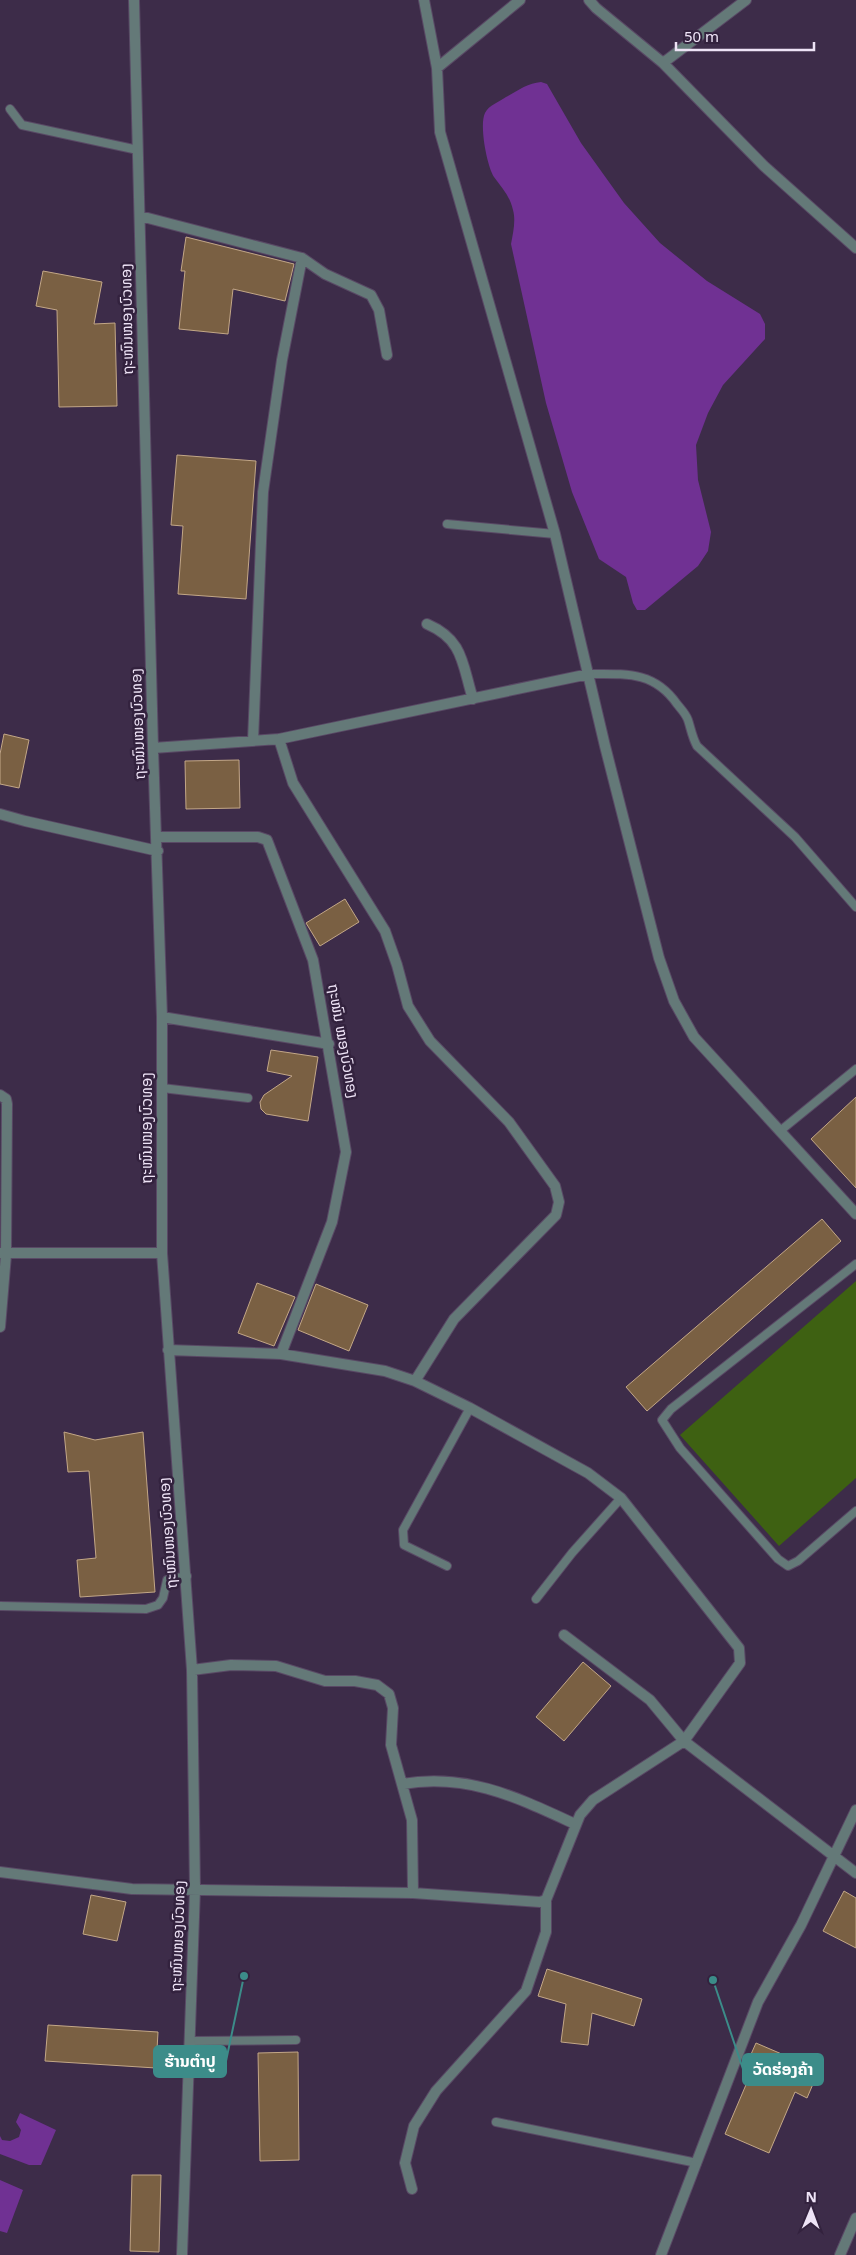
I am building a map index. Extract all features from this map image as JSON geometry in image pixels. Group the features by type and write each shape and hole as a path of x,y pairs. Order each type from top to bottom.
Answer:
{"street":[{"name":"ຖະໜົນໜອງບົວທອງ","path":"134,0 153,748 158,837 162,1016 162,1253 168,1350 187,1576 192,1670 195,1889 182,2255"},
{"path":"424,0 437,68 440,132 555,534 607,755 660,958 674,1001 694,1037 856,1214"},
{"path":"437,68 520,0"},
{"path":"589,0 596,8 663,63 764,166 856,248"},
{"path":"663,63 746,0"},
{"path":"140,216 302,258 325,274 371,295 378,310 387,355"},
{"path":"253,741 263,492 282,360 302,258"},
{"path":"427,624 443,632 454,642 473,699"},
{"path":"153,748 279,739 589,674"},
{"path":"279,739 293,783 385,931 408,1006 430,1041 509,1122 555,1186 559,1202 556,1215 454,1320 415,1381"},
{"path":"0,814 158,851"},
{"name":"ຖະໜົນ ໝອງບົວທອງ","path":"158,837 258,837 267,840 313,960 329,1044 346,1152 332,1222 281,1354"},
{"path":"162,1016 329,1044"},
{"path":"0,1096 6,1099 7,1104 0,1327"},
{"path":"3,1254 162,1253"},
{"path":"168,1350 281,1354 385,1371 415,1381 470,1408 588,1474 621,1498 739,1648 740,1663 684,1741 593,1800 575,1824 546,1900 546,1932 526,1991 436,2091 414,2126 405,2163 412,2189"},
{"path":"564,1635 650,1700 684,1741 856,1873"},
{"path":"192,1670 231,1665 276,1666 325,1680 377,1684 389,1694 393,1708 391,1745 412,1820 413,1893"},
{"path":"402,1784 423,1780 478,1784 505,1792 575,1824"},
{"path":"661,2255 758,2002 834,1858 856,1810"},
{"path":"0,1872 132,1889 413,1893 540,1902 546,1900"},
{"path":"840,2255 856,2218"}],"lane":[{"path":"10,109 22,125 138,150"},
{"path":"447,524 555,534"},
{"path":"589,674 629,674 658,682 668,690 688,719 691,734 697,746 795,836 856,907"},
{"path":"780,1131 856,1069"},
{"path":"162,1088 248,1098"},
{"path":"856,1264 671,1409 662,1420 680,1448 778,1559 788,1566 798,1562 856,1511"},
{"path":"447,1566 404,1544 403,1530 470,1408"},
{"path":"536,1599 572,1553 621,1498"},
{"path":"0,1606 146,1609 158,1605 163,1598 167,1580 187,1576"},
{"path":"190,2041 296,2040"},
{"path":"496,2122 697,2163"}],"green space":[{"path":"856,1281 856,1478 779,1546 680,1435"}],"shaded area":[{"path":"541,82 547,84 581,143 624,203 660,243 707,281 760,314 765,324 765,339 723,385 708,413 696,445 698,480 711,532 708,551 698,566 645,610 637,610 633,603 626,577 599,559 572,492 546,403 511,244 514,223 512,205 491,172 486,155 483,119 487,110 523,88"},
{"path":"20,2113 56,2130 41,2165 29,2165 0,2154 0,2136 2,2140 10,2141 19,2137 21,2130 16,2122"},
{"path":"0,2180 23,2190 7,2233 0,2231"}],"building":[{"path":"186,237 294,264 285,301 233,289 228,334 179,329 185,271 181,271"},
{"path":"43,271 102,282 94,324 115,323 117,406 59,407 57,310 36,306"},
{"path":"177,455 256,461 246,599 178,594 183,526 171,525"},
{"path":"4,734 29,740 19,788 0,784 0,754"},
{"path":"239,760 240,808 186,809 185,761"},
{"path":"345,899 359,922 320,946 306,923"},
{"path":"271,1050 318,1057 308,1121 266,1114 261,1109 260,1102 264,1095 292,1076 267,1071"},
{"path":"856,1097 856,1188 811,1139"},
{"path":"822,1219 841,1241 647,1411 626,1387"},
{"path":"257,1283 295,1297 274,1346 238,1333"},
{"path":"316,1284 368,1305 349,1351 298,1330"},
{"path":"64,1432 95,1440 143,1432 155,1592 80,1597 77,1560 96,1558 89,1471 68,1472"},
{"path":"583,1662 611,1686 564,1741 536,1717"},
{"path":"844,1891 856,1898 856,1948 823,1931"},
{"path":"91,1895 126,1902 117,1941 83,1934"},
{"path":"547,1969 642,1999 634,2026 592,2013 588,2045 561,2042 566,2004 538,1996"},
{"path":"48,2025 158,2032 156,2068 45,2061"},
{"path":"756,2043 819,2070 807,2098 795,2092 769,2153 725,2134 751,2073 744,2070"},
{"path":"298,2052 299,2160 260,2161 258,2053"},
{"path":"132,2175 161,2175 159,2252 130,2251"}],"place":[{"name":"ຮ້ານຕຳປູ","path":"244,1976"},
{"name":"ວັດຮ່ອງຄ້າ","path":"713,1980"}]}
